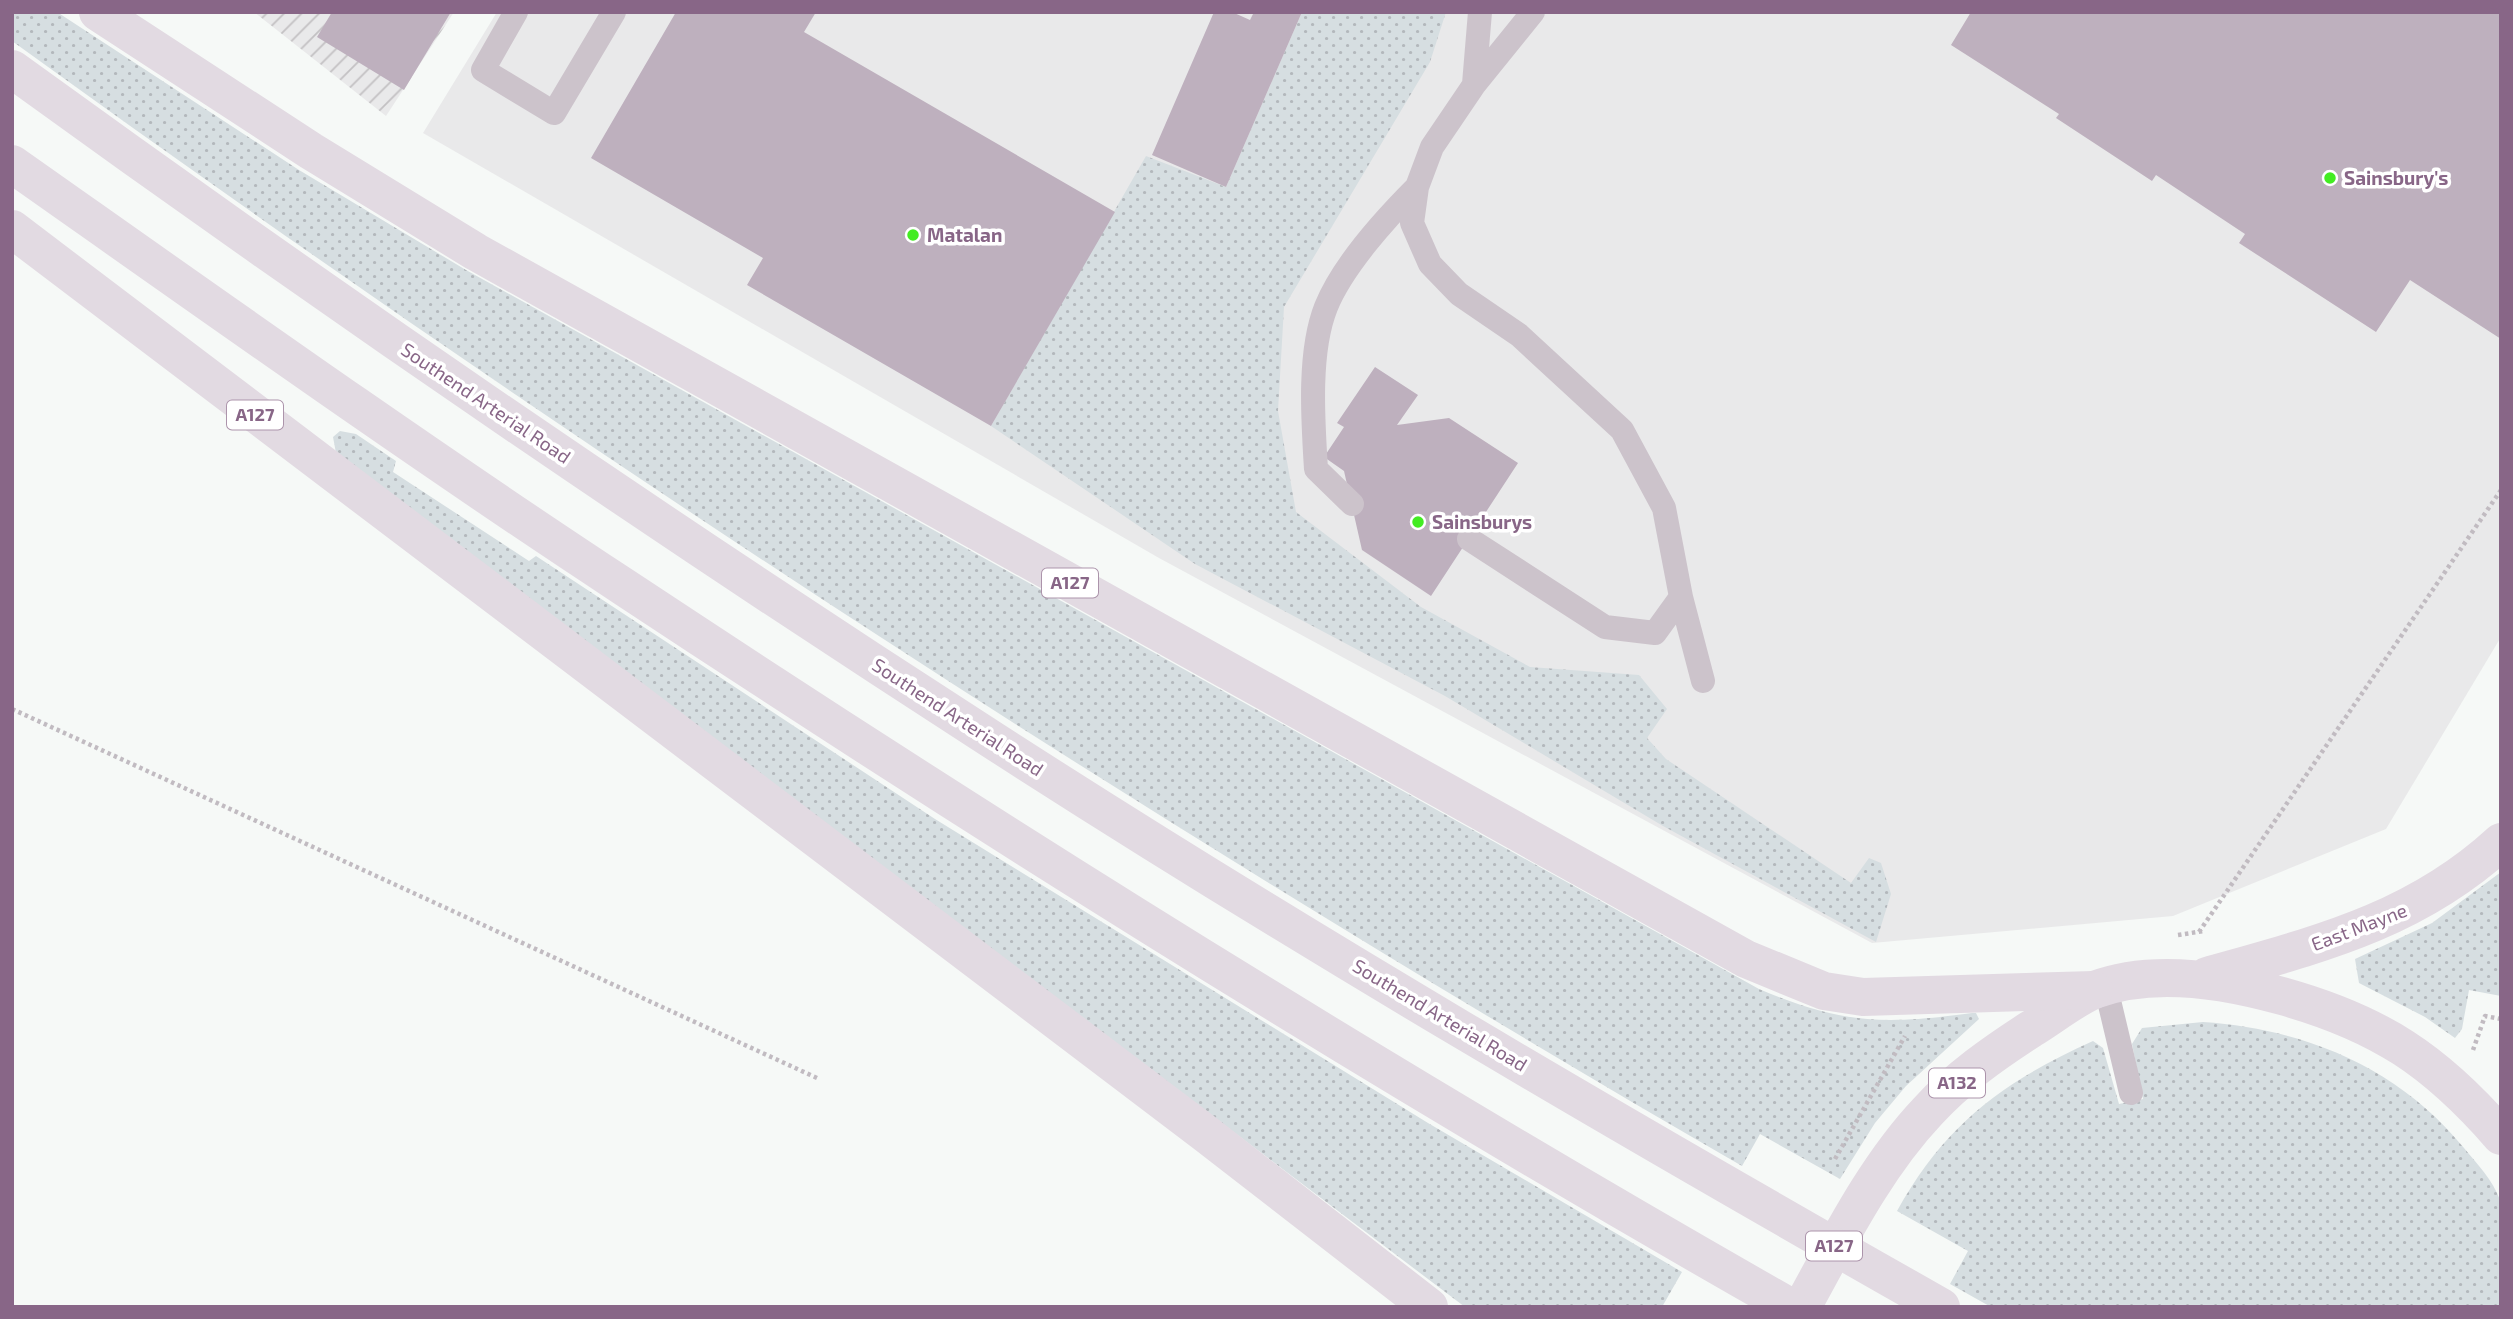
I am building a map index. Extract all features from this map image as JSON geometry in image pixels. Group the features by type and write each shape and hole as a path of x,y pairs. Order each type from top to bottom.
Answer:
{"main road":[{"name":"A127","path":"98,12 299,144 476,252 1746,958 1824,991 1863,997 2100,989"},
{"name":"Southend Arterial Road","path":"12,69 456,383 985,735 1437,1014 1940,1306"},
{"path":"12,164 563,547 936,791 1201,959 1790,1307"},
{"name":"A127","path":"12,229 1206,1134 1429,1307"},
{"name":"East Mayne","path":"2202,978 2348,935 2382,922 2455,880 2501,842"},
{"name":"A132","path":"1802,1307 1878,1177 1928,1111 1993,1055 2100,989 2134,982 2202,978 2303,1002 2376,1029 2420,1057 2448,1080 2501,1136"}],"lane":[{"path":"516,12 483,70 554,113 614,12"},
{"path":"1474,85 1480,12"},
{"path":"1533,12 1474,85 1432,147 1417,187 1412,223 1430,264 1459,294 1519,335 1622,430 1664,508 1681,597 1703,681"},
{"path":"1352,504 1316,469 1313,422 1317,340 1326,307 1347,272 1382,222 1417,187"},
{"path":"1469,539 1605,627 1656,633 1681,597"},
{"path":"2100,989 2131,1093"}],"path":[{"path":"2199,932 2501,490"},
{"path":"12,709 817,1078"},
{"path":"2173,935 2212,930"},
{"path":"2471,1053 2485,1016 2501,1019"}],"shaded area":[{"path":"12,12 57,12 299,170 466,270 1759,989 1814,1009 1863,1019 1913,1019 1976,1013 1979,1019 1906,1086 1875,1123 1840,1179 1760,1134 1742,1166 1519,1035 1080,765 647,484 434,339 12,41"},
{"path":"254,12 454,12 386,116"},
{"path":"497,12 2501,12 2501,637 2386,829 2173,916 1872,943 1159,558 423,133"},
{"path":"1302,12 1446,12 1430,62 1284,307 1278,411 1296,512 1421,607 1530,667 1639,675 1667,709 1647,738 1666,759 1851,883 1869,858 1881,863 1891,894 1876,942 1663,826 1445,696 1195,564 991,426 1146,156 1226,187"},
{"path":"340,431 356,434 396,461 393,472 529,561 536,556 935,819 1428,1123 1682,1272 1662,1307 1465,1307 336,453 333,437"},
{"path":"2501,872 2501,996 2469,990 2462,1029 2455,1038 2425,1017 2359,983 2355,959 2432,923"},
{"path":"2203,1022 2278,1033 2347,1057 2410,1095 2438,1120 2484,1172 2500,1200 2503,1235 2501,1307 1991,1307 1950,1284 1968,1251 1897,1211 1916,1180 1957,1129 1980,1108 2031,1072 2093,1041 2103,1048 2119,1104 2143,1099 2132,1044 2142,1028"}],"building":[{"path":"332,12 451,12 404,90 317,37"},
{"name":"Matalan","path":"676,12 816,12 804,32 1115,212 991,426 747,285 763,258 591,158"},
{"path":"1214,12 1232,12 1250,20 1254,12 1302,12 1226,187 1152,155"},
{"name":"Sainsbury's","path":"1971,12 2501,12 2501,339 2410,280 2376,332 2239,243 2245,234 2156,175 2152,181 2056,118 2059,114 1951,45"},
{"name":"Sainsburys","path":"1375,367 1418,395 1397,425 1449,418 1518,463 1431,596 1362,550 1344,471 1324,457 1344,427 1337,423"}],"place":[{"name":"Sainsbury's","path":"2330,178"},
{"name":"Matalan","path":"913,235"},
{"name":"Sainsburys","path":"1418,522"}]}
